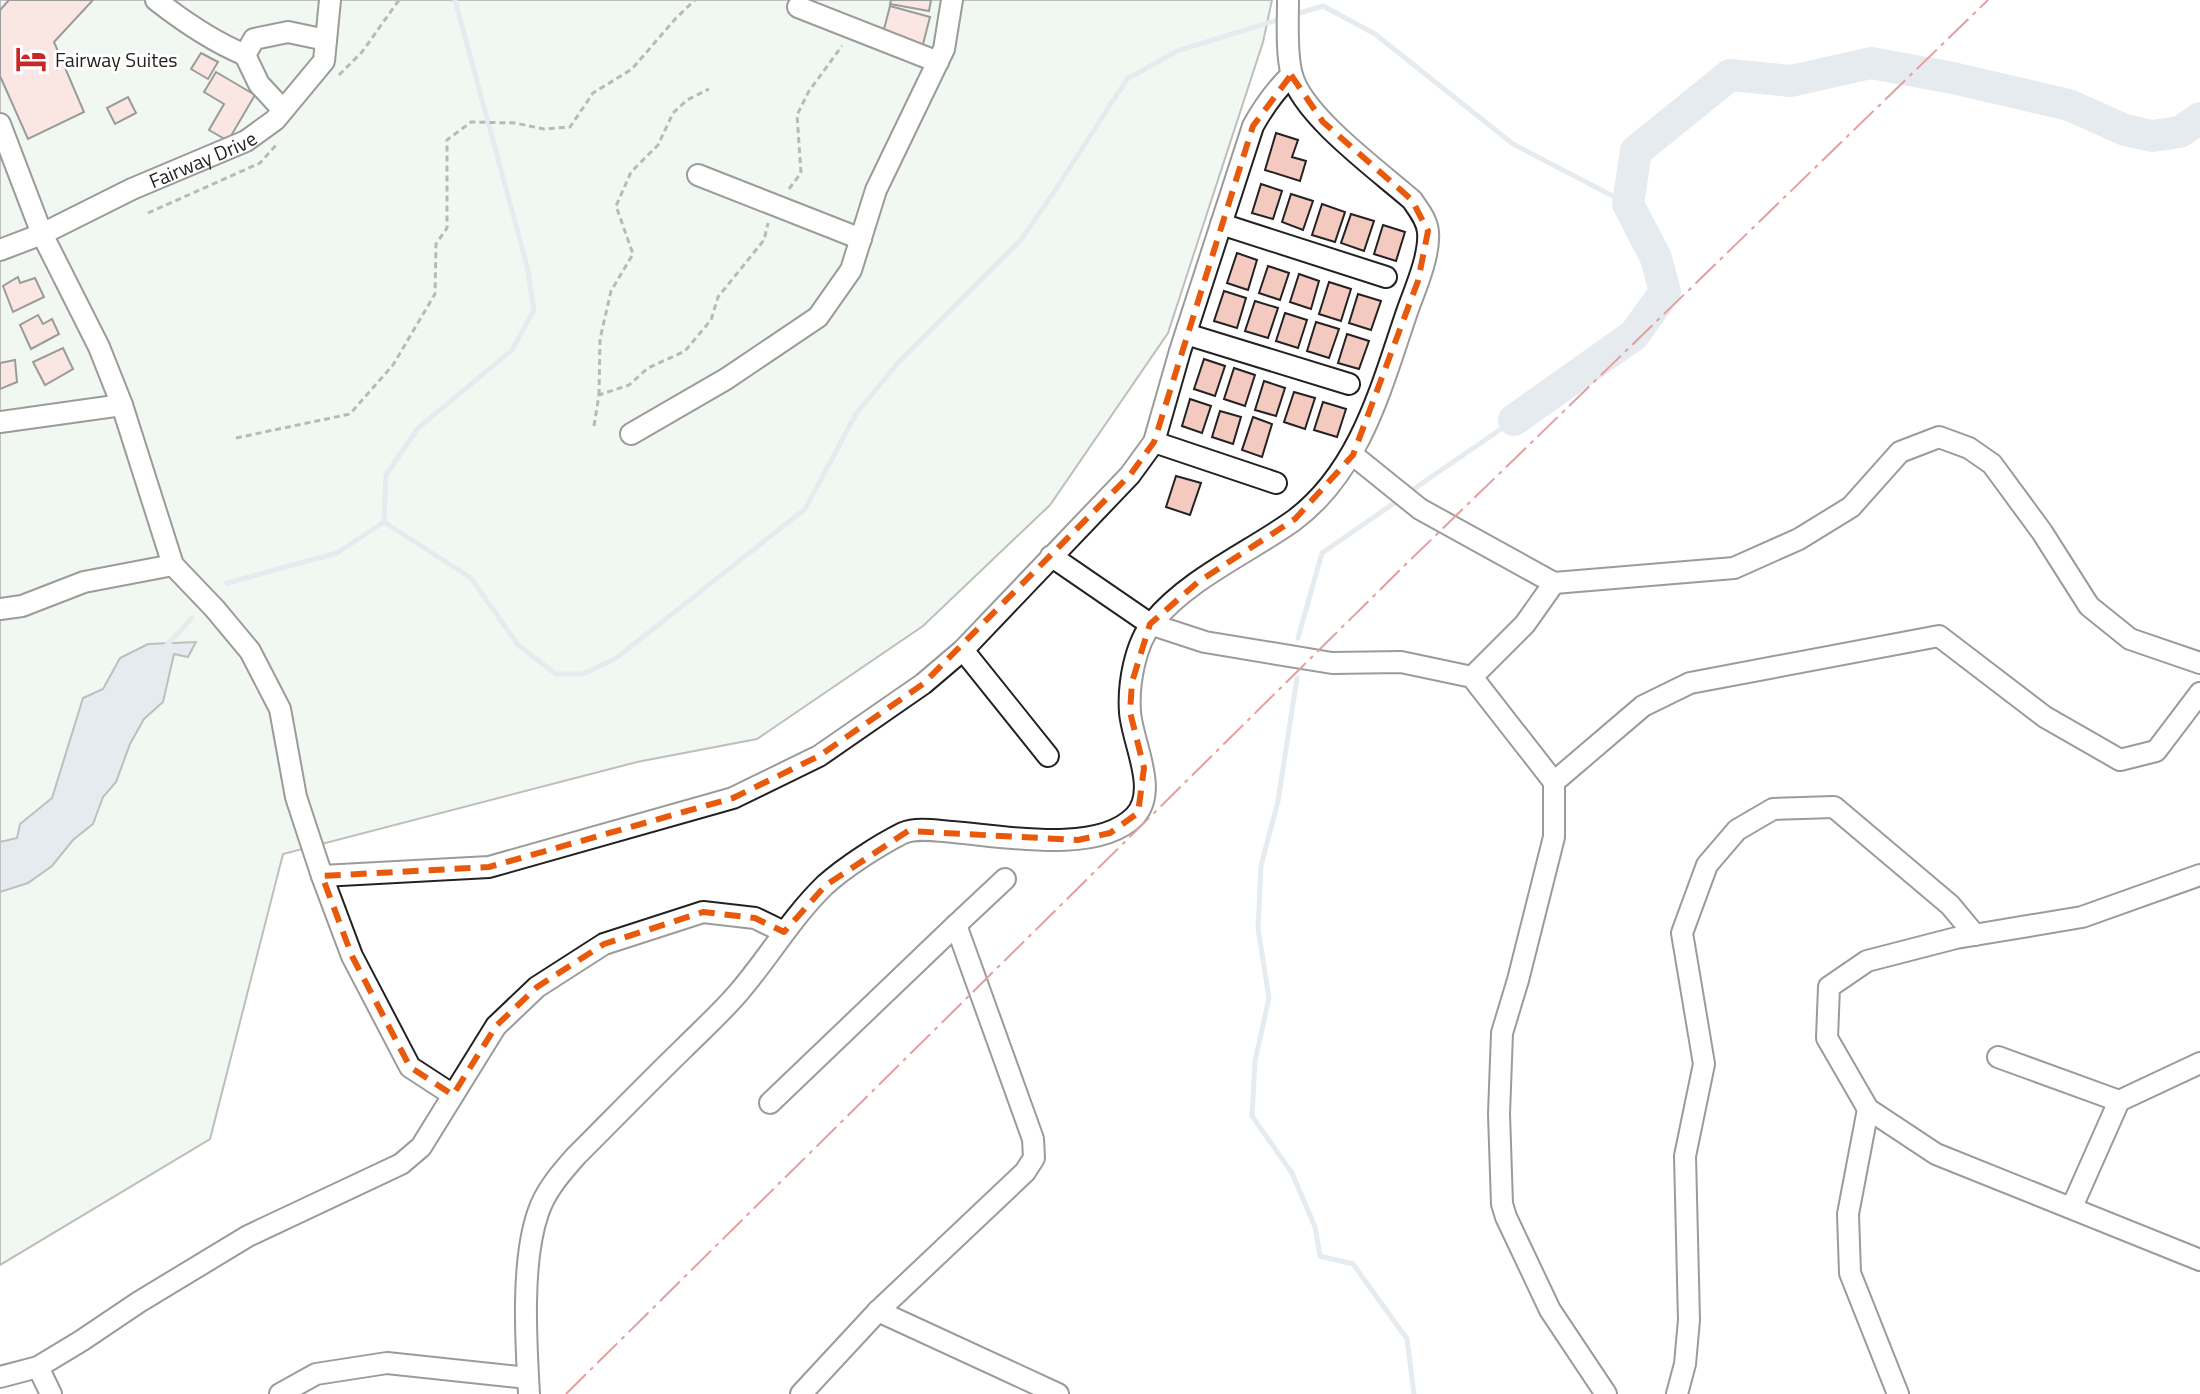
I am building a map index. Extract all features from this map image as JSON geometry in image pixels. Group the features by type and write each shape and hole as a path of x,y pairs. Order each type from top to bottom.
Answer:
{"street":[{"path":"156,0 219,44 245,55 259,84 283,110"},
{"name":"Fairway Drive","path":"0,250 246,141 275,120 324,61 330,0"},
{"path":"631,434 726,379 818,317 851,270 876,190 944,49 952,0"},
{"path":"280,1394 316,1374 387,1363 529,1386 527,1289 530,1243 538,1210 576,1156 738,993 784,932 826,885 876,849 908,831 1078,840 1110,833 1138,813 1144,796 1144,768 1130,712 1138,649 1150,624 1198,582 1295,519 1353,455 1370,418 1427,249 1428,231 1412,200 1323,122 1304,101 1291,75 1288,0"},
{"path":"798,7 938,62"},
{"path":"245,55 254,39 288,32 326,40"},
{"path":"322,876 489,867 733,798 819,756 923,684 963,650 1130,475 1154,442 1253,126 1276,89 1291,75"},
{"path":"0,124 42,234 99,347 122,405 173,565 250,651 280,709 296,797 352,956 410,1067 453,1095"},
{"path":"698,175 861,239"},
{"path":"1221,224 1386,277"},
{"path":"1186,334 1349,384"},
{"path":"0,422 122,405"},
{"path":"1353,455 1420,509 1554,583 1734,568 1799,539 1851,507 1900,452 1939,437 1969,448 1992,464 2042,532 2089,606 2130,639 2200,663"},
{"path":"1154,442 1276,483"},
{"path":"1051,556 1150,624 1205,642 1332,663 1401,662 1472,677 1554,782 1554,837 1502,1033 1499,1114 1502,1204 1550,1310 1606,1394"},
{"path":"0,609 22,606 84,582 173,565"},
{"path":"1472,677 1525,624 1554,583"},
{"path":"1554,782 1643,706 1690,683 1939,636 2045,717 2120,760 2156,751 2200,693"},
{"path":"963,650 1048,756"},
{"path":"1677,1394 1685,1364 1689,1320 1685,1156 1704,1064 1682,933 1707,865 1737,830 1773,809 1834,807 1950,905 1975,935"},
{"path":"2200,875 2082,917 1975,935 1867,961 1829,987 1827,1038 1868,1109 1936,1154 2200,1260"},
{"path":"770,1103 1005,879"},
{"path":"0,1377 38,1367 248,1236 401,1164 421,1147 496,1026 537,987 604,944 703,912 755,918 784,932"},
{"path":"801,1394 878,1311 1025,1172 1034,1158 1033,1139 956,925"},
{"path":"1998,1057 2119,1101"},
{"path":"2072,1207 2119,1101 2200,1063"},
{"path":"1868,1109 1848,1214 1850,1273 1898,1394"},
{"path":"878,1311 1058,1394"},
{"path":"38,1367 51,1394"}],"path":[{"path":"236,438 350,414 393,365 435,294 436,244 447,228 447,140 471,122 515,123 544,129 570,127 593,93 632,69 695,0"},
{"path":"786,194 801,173 797,115 809,91 844,43"},
{"path":"594,426 599,395 600,339 611,291 633,254 616,206 631,172 658,145 673,113 687,100 709,89"},
{"path":"599,395 629,385 648,368 685,351 711,320 718,297 764,240 770,216"}],"highlighted area":[{"path":"1291,75 1323,122 1412,200 1428,231 1418,281 1353,455 1295,519 1198,582 1150,624 1132,682 1130,712 1144,768 1138,813 1110,833 1078,840 908,831 826,885 784,932 755,918 703,912 604,944 537,987 496,1026 453,1095 410,1067 352,956 322,876 489,867 733,798 819,756 923,684 1130,475 1154,442 1253,126"}],"green space":[{"path":"0,0 1272,0 1263,42 1168,333 1050,505 923,626 757,739 637,762 283,854 210,1139 0,1265"}],"shaded area":[{"path":"196,642 188,657 174,654 163,702 144,719 130,744 116,782 103,797 93,824 73,840 52,866 28,883 0,892 0,842 17,838 20,824 52,798 83,698 103,689 120,658 148,644"}],"building":[{"name":"Fairway Suites","path":"9,0 93,0 54,42 84,112 28,139 0,76 0,10"},
{"path":"891,0 931,0 929,11 890,4"},
{"path":"890,6 930,17 922,48 882,37"},
{"path":"201,53 218,62 208,79 191,69"},
{"path":"216,72 255,95 228,141 209,130 224,104 204,92"},
{"path":"128,97 136,113 115,124 107,108"},
{"path":"1276,133 1298,140 1292,157 1306,161 1300,181 1265,170"},
{"path":"1261,184 1282,191 1273,219 1252,213"},
{"path":"1291,194 1313,201 1303,230 1282,222"},
{"path":"1322,204 1345,212 1335,242 1312,235"},
{"path":"1351,214 1374,221 1364,251 1341,243"},
{"path":"1383,225 1405,232 1396,261 1374,254"},
{"path":"1237,253 1257,260 1248,290 1227,283"},
{"path":"1268,266 1289,273 1280,300 1259,293"},
{"path":"1299,274 1319,281 1311,309 1290,302"},
{"path":"18,277 20,283 35,278 44,297 13,312 3,286"},
{"path":"1329,282 1351,289 1341,321 1319,314"},
{"path":"1224,291 1246,298 1237,328 1214,321"},
{"path":"1358,294 1381,301 1371,330 1349,323"},
{"path":"1255,301 1278,308 1268,338 1245,331"},
{"path":"1285,313 1307,320 1298,348 1276,341"},
{"path":"38,315 43,324 52,319 59,334 31,349 20,325"},
{"path":"1316,322 1339,329 1329,358 1307,351"},
{"path":"1347,334 1369,341 1359,369 1338,363"},
{"path":"63,348 73,369 45,385 33,362"},
{"path":"1204,359 1225,366 1215,396 1194,389"},
{"path":"15,360 17,382 0,389 0,363"},
{"path":"1234,368 1255,375 1245,406 1224,399"},
{"path":"1264,381 1285,388 1276,416 1255,410"},
{"path":"1294,392 1315,398 1305,429 1284,422"},
{"path":"1190,399 1211,406 1202,433 1182,426"},
{"path":"1323,402 1346,409 1337,437 1314,430"},
{"path":"1220,411 1241,417 1233,444 1212,437"},
{"path":"1253,417 1272,424 1262,457 1242,450"},
{"path":"1176,476 1201,483 1190,515 1166,507"}],"waterway":[{"path":"384,521 386,475 418,428 512,350 534,310 527,266 455,0"},
{"path":"1293,15 1323,6 1375,34 1513,144 1628,204"},
{"path":"384,522 471,578 518,645 556,674 582,674 615,659 805,509 856,414 896,365 1020,241 1127,79 1177,51 1284,18"},
{"path":"1514,420 1634,335 1665,292 1656,258 1628,204 1636,151 1730,75 1791,81 1871,63 2069,105 2125,130 2152,136 2180,132 2200,118"},
{"path":"1408,493 1514,420"},
{"path":"1298,638 1322,553 1400,499"},
{"path":"227,583 337,553 384,522"},
{"path":"164,648 192,618"},
{"path":"1297,678 1278,801 1261,866 1258,928 1269,998 1255,1061 1252,1116 1292,1173 1315,1227 1320,1256 1353,1264 1407,1339 1414,1394"}],"power":[{"path":"566,1394 1404,566 1988,0"}],"place":[{"name":"Fairway Suites","path":"31,59"}]}
